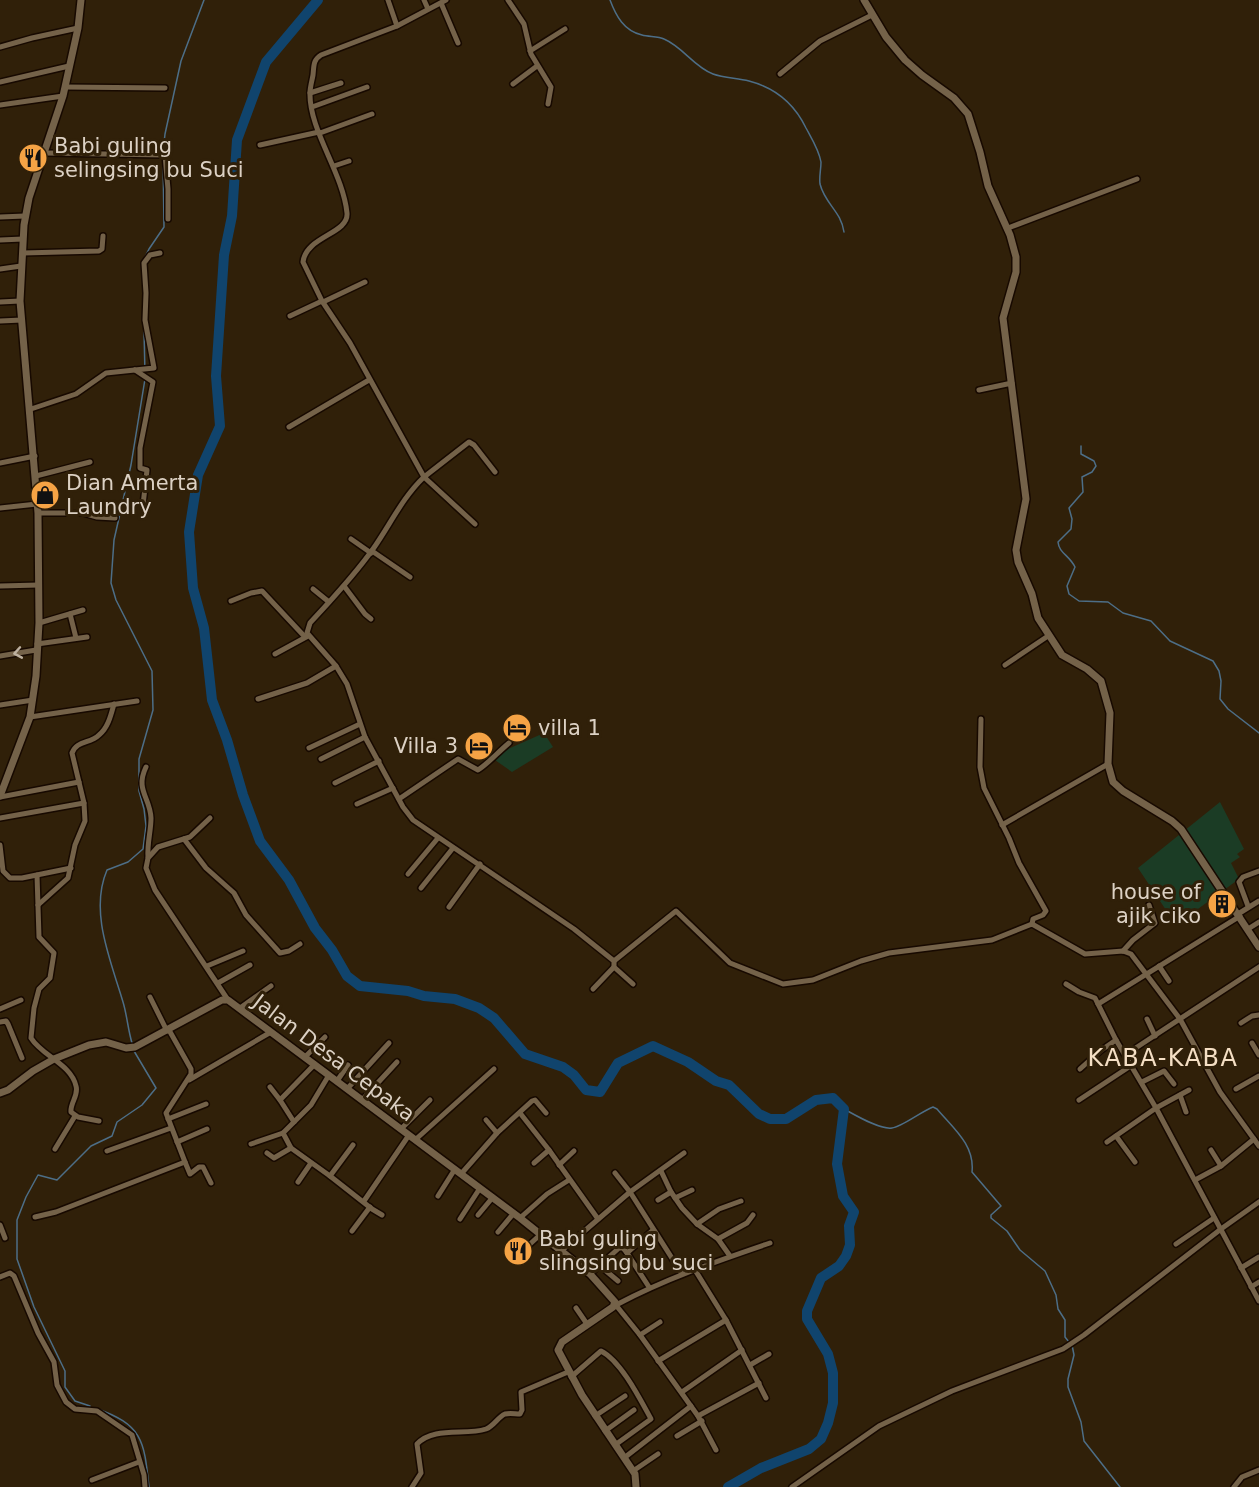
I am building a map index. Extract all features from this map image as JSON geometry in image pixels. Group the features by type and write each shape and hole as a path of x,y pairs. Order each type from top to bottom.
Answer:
{"street":[{"path":"0,797 30,717 36,676 39,623 38,504 20,301 25,216 63,96 78,28 81,0"},
{"path":"388,0 397,26"},
{"path":"424,0 428,9"},
{"path":"508,0 524,24 530,51 551,87 551,98 548,104"},
{"path":"864,0 889,41 912,67 954,98 968,114 978,143 988,186 1008,228 1016,268 1015,279 1003,318 1026,500 1016,545 1017,556 1032,594 1038,618 1065,658 1088,669 1101,681 1110,713 1108,764 1112,779 1119,789 1181,829 1259,947"},
{"path":"458,43 443,1 397,26 318,56 314,63 310,93 312,107 319,133 334,166 345,204 347,221 311,246 303,259 322,301 350,344 424,477 475,524"},
{"path":"780,74 820,41 872,15"},
{"path":"0,47 78,28"},
{"path":"530,51 565,29"},
{"path":"0,82 69,66"},
{"path":"513,84 537,66"},
{"path":"310,93 341,83"},
{"path":"65,87 165,88"},
{"path":"312,107 367,87"},
{"path":"0,105 63,96"},
{"path":"260,145 319,133 372,114"},
{"path":"45,153 165,155 168,219"},
{"path":"334,166 349,161"},
{"path":"1008,228 1137,179"},
{"path":"0,217 25,216"},
{"path":"23,253 99,251 102,249 103,236"},
{"path":"0,240 23,239"},
{"path":"31,409 76,393 106,373 151,369 154,366 145,320 144,263 150,255 160,253"},
{"path":"0,269 21,266"},
{"path":"290,316 365,282"},
{"path":"0,302 20,301"},
{"path":"0,321 22,320"},
{"path":"137,369 153,382 140,448 140,468 147,470 143,505"},
{"path":"289,427 369,380"},
{"path":"979,390 1012,383"},
{"path":"307,636 310,623 371,552 413,487 424,477 469,442 474,445 495,472"},
{"path":"0,463 34,456"},
{"path":"36,476 90,462"},
{"path":"0,508 38,504"},
{"path":"38,513 83,513 115,518"},
{"path":"351,539 410,577"},
{"path":"0,586 39,585"},
{"path":"344,586 371,619"},
{"path":"313,589 329,602"},
{"path":"231,602 262,591 336,666 346,684 365,737 413,820 574,929 633,984"},
{"path":"39,623 83,609"},
{"path":"70,614 76,638"},
{"path":"275,654 307,636"},
{"path":"1005,664 1048,636"},
{"path":"0,656 87,637"},
{"path":"258,699 307,683 336,666"},
{"path":"0,705 33,700"},
{"path":"30,717 137,701"},
{"path":"38,905 67,880 75,845 84,821 84,803 73,749 102,733 114,705"},
{"path":"593,989 614,964 676,911 730,963 783,984 813,980 861,961 889,953 992,940 1032,924 1032,920 1046,911 1023,872 982,783 981,719"},
{"path":"309,748 360,724"},
{"path":"321,759 365,737"},
{"path":"399,799 458,759 478,770 509,743"},
{"path":"335,783 379,761"},
{"path":"1002,825 1108,764"},
{"path":"146,767 141,783 151,815 146,868 155,890 228,999"},
{"path":"0,797 79,783"},
{"path":"357,804 393,788"},
{"path":"0,818 84,803"},
{"path":"148,858 163,844 192,835 210,818"},
{"path":"408,874 438,838"},
{"path":"184,839 207,868 234,893 246,915 280,953 289,951 300,944"},
{"path":"0,845 3,871 6,876 15,879 71,868"},
{"path":"421,888 453,848"},
{"path":"449,907 480,864"},
{"path":"1248,906 1239,882 1243,877 1259,871"},
{"path":"37,875 39,937 54,953 50,978 39,989 31,1038 66,1070 76,1086 70,1110 75,1116 99,1121"},
{"path":"1098,1004 1259,901"},
{"path":"1123,951 1155,923 1149,905"},
{"path":"1248,929 1259,922"},
{"path":"1032,924 1085,954 1123,951 1131,954 1180,1019 1220,1092 1259,1146"},
{"path":"207,966 243,951"},
{"path":"218,983 250,965"},
{"path":"1159,966 1168,981"},
{"path":"1125,1055 1259,967"},
{"path":"1066,984 1094,997 1259,1301"},
{"path":"240,1008 271,986"},
{"path":"150,997 191,1069 189,1080"},
{"name":"Jalan Desa Cepaka","path":"0,1094 54,1059 94,1043 106,1042 126,1048 135,1047 222,1000 228,999 517,1215 590,1274 616,1305"},
{"path":"0,1009 21,1000"},
{"path":"1241,1023 1252,1016 1259,1015"},
{"path":"1147,1019 1155,1036"},
{"path":"0,1022 4,1021 8,1024 22,1058"},
{"path":"211,1183 203,1167 199,1167 190,1174 166,1113 189,1080 271,1032"},
{"path":"305,1058 325,1037"},
{"path":"1080,1069 1116,1040"},
{"path":"347,1089 389,1043"},
{"path":"1252,1043 1259,1055"},
{"path":"362,1100 398,1062"},
{"path":"280,1100 315,1065"},
{"path":"337,1082 348,1065"},
{"path":"1079,1100 1132,1065"},
{"path":"364,1201 412,1137 494,1069"},
{"path":"1142,1082 1164,1071 1174,1084"},
{"path":"250,1144 283,1133 311,1105 329,1075"},
{"path":"1236,1089 1259,1076"},
{"path":"270,1087 294,1122"},
{"path":"1107,1142 1156,1108 1189,1090"},
{"path":"1180,1095 1186,1113"},
{"path":"401,1129 430,1100"},
{"path":"438,1196 458,1172 498,1132 534,1100 546,1113"},
{"path":"168,1119 206,1104"},
{"path":"520,1113 598,1219"},
{"path":"55,1149 75,1116"},
{"path":"486,1120 498,1132"},
{"path":"107,1151 171,1128"},
{"path":"177,1142 207,1129"},
{"path":"283,1133 291,1148 382,1215"},
{"path":"1116,1136 1135,1162"},
{"path":"1195,1180 1221,1166 1254,1139"},
{"path":"330,1176 353,1146"},
{"path":"267,1153 274,1158 291,1148"},
{"path":"534,1163 549,1150"},
{"path":"1211,1150 1221,1166"},
{"path":"559,1165 574,1151"},
{"path":"561,1251 630,1192 684,1153"},
{"path":"35,1217 56,1212 185,1162"},
{"path":"298,1182 311,1163"},
{"path":"661,1171 675,1198 697,1224 718,1239 730,1256"},
{"path":"615,1173 630,1192 682,1274"},
{"path":"498,1232 517,1215 569,1180"},
{"path":"460,1219 480,1188"},
{"path":"675,1198 692,1190"},
{"path":"658,1200 672,1192"},
{"path":"478,1215 493,1197"},
{"path":"697,1224 719,1209 741,1202"},
{"path":"792,1487 879,1426 952,1391 1063,1349 1259,1202"},
{"path":"352,1231 370,1207"},
{"path":"718,1239 744,1225 753,1215"},
{"path":"1176,1244 1214,1218"},
{"path":"0,1225 5,1238"},
{"path":"627,1252 653,1230"},
{"path":"519,1254 541,1234"},
{"path":"636,1487 637,1479 633,1471 570,1375 559,1354 558,1346 616,1305 649,1287 770,1243"},
{"path":"590,1274 621,1247 627,1252 649,1287"},
{"path":"1241,1268 1259,1257"},
{"path":"599,1265 618,1281"},
{"path":"695,1270 726,1320 766,1398"},
{"path":"0,1278 10,1274 14,1276 28,1311 54,1362 57,1385 66,1402 75,1409 97,1411 135,1440 145,1487"},
{"path":"1251,1287 1259,1282"},
{"path":"616,1305 700,1418 716,1450"},
{"path":"576,1308 587,1324"},
{"path":"658,1361 726,1320"},
{"path":"640,1335 660,1322"},
{"path":"682,1392 742,1350"},
{"path":"412,1487 421,1473 417,1444 420,1441 441,1433 489,1428 503,1415 519,1414 522,1410 521,1392 570,1375 601,1351 608,1355 623,1374 651,1419 615,1445"},
{"path":"750,1365 769,1354"},
{"path":"677,1436 700,1418 759,1383"},
{"path":"595,1416 625,1396"},
{"path":"624,1458 691,1406"},
{"path":"605,1431 634,1410"},
{"path":"633,1471 658,1454"},
{"path":"92,1480 139,1462"},
{"path":"1234,1487 1242,1478 1259,1470"}],"green space":[{"path":"544,733 553,747 512,772 495,760 497,754"},
{"path":"1220,802 1244,849 1237,854 1240,857 1231,863 1239,879 1176,925 1138,868"}],"waterway":[{"path":"163,152 181,61 204,0"},
{"path":"318,0 266,62 237,140 232,216 224,255 216,376 220,426 198,475 189,532 193,588 204,628 212,700 260,841 289,880 315,928 332,950 347,976 360,986 455,999 479,1008 494,1018 525,1054 563,1067 574,1075 586,1090 600,1092 618,1063 653,1046 688,1062 716,1081 729,1085 759,1114 770,1119 786,1119 816,1100 833,1098 844,1109 837,1164 843,1196 854,1212 849,1226 850,1245 839,1266 821,1278 807,1311 807,1319 828,1354 833,1373 833,1403 828,1423 821,1439 809,1449 761,1468 728,1487"},
{"path":"610,0 618,17 630,30 664,39 706,71 759,84 776,92 790,104 817,149 821,162 822,191 840,218 844,232"},
{"path":"145,257 164,227 163,157"},
{"path":"144,331 145,374"},
{"path":"132,1043 104,936 100,903 107,870 128,862 143,849 146,826 139,791 139,759 153,710 152,671 116,600 111,583 114,540 131,465 145,379"},
{"path":"1081,446 1081,454 1094,461 1096,466 1092,472 1082,477 1083,492 1069,508 1072,519 1071,529 1058,542 1060,549 1075,567 1067,586 1069,594 1079,601 1108,602 1123,613 1151,621 1170,641 1213,661 1219,671 1221,681 1220,699 1228,709 1259,733"},
{"path":"90,1406 75,1401 65,1387 65,1371 34,1307 17,1259 17,1220 38,1175 57,1180 91,1146 112,1136 117,1122 142,1105 156,1088 134,1051"},
{"path":"844,1109 868,1122 887,1128 901,1125 933,1107 937,1109 966,1145 970,1153 972,1172 1001,1206 991,1215 991,1218 1007,1231 1020,1250 1045,1271 1056,1295 1058,1309 1065,1320 1065,1337 1069,1342"},
{"path":"1072,1345 1074,1355 1068,1387 1081,1422 1084,1441 1120,1487"},
{"path":"95,1408 123,1421 138,1436 145,1457 149,1487"}],"place":[{"name":"Babi guling selingsing bu Suci","path":"33,158"},
{"name":"Dian Amerta Laundry","path":"45,495"},
{"name":"villa 1","path":"517,728"},
{"name":"Villa 3","path":"479,746"},
{"name":"house of ajik ciko","path":"1222,904"},
{"name":"Babi guling slingsing bu suci","path":"518,1251"}],"district":[{"name":"KABA-KABA","path":"1163,1058"}]}
